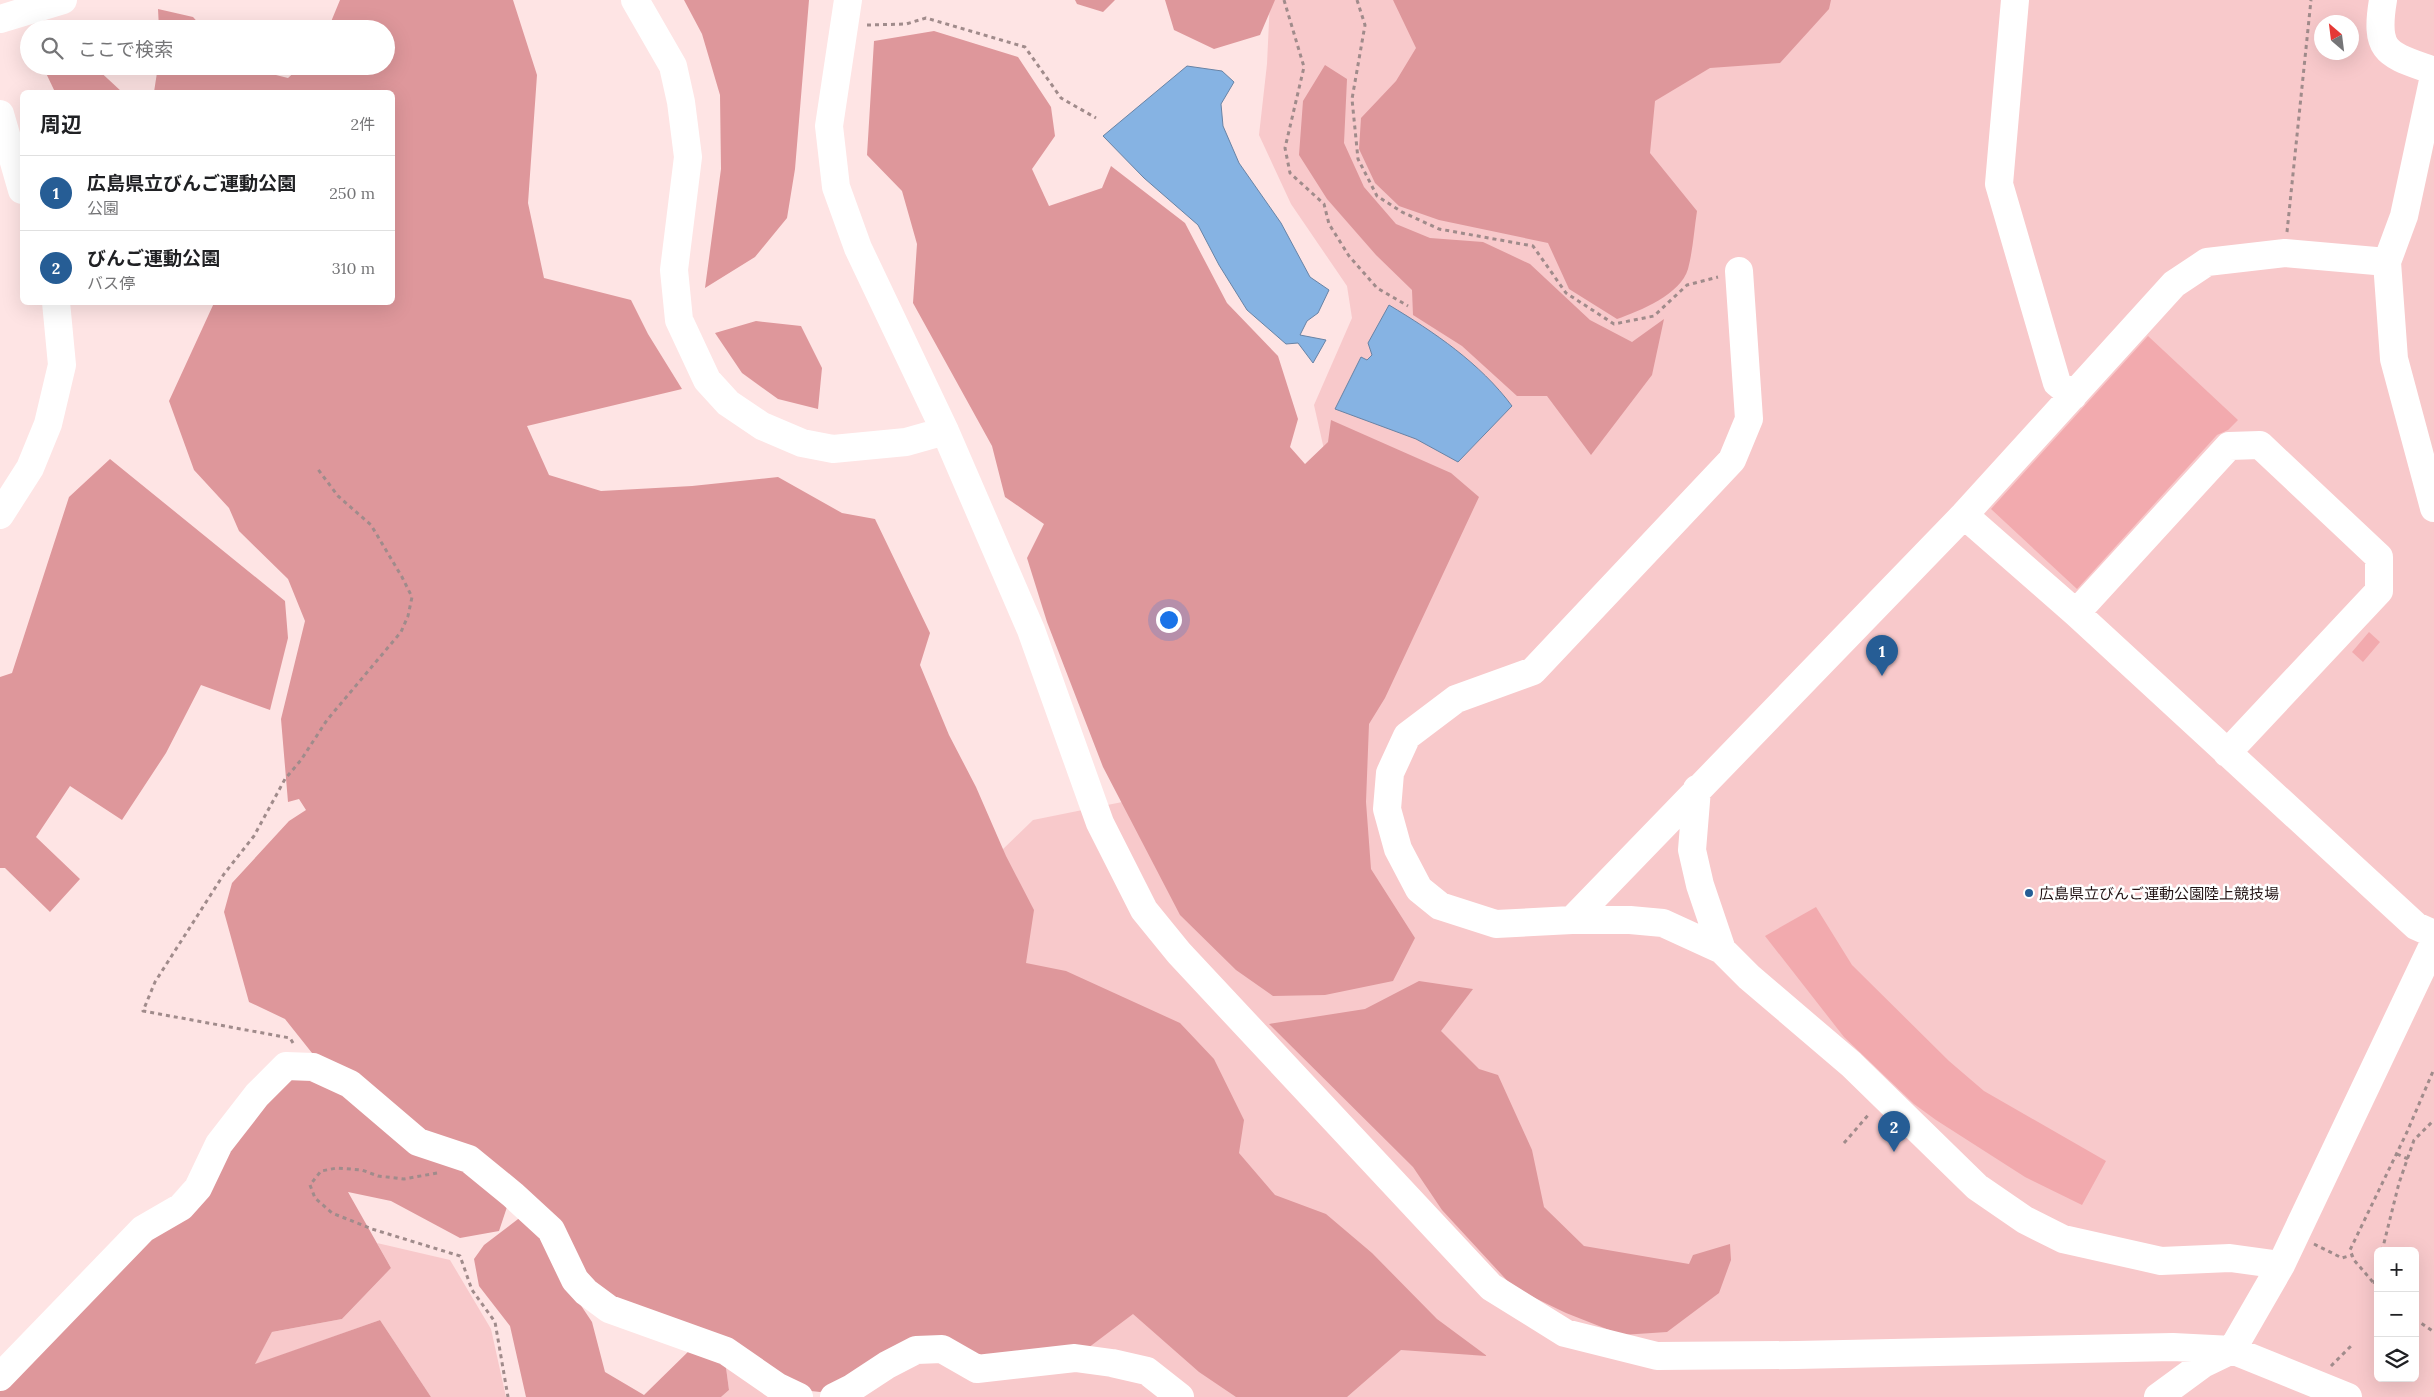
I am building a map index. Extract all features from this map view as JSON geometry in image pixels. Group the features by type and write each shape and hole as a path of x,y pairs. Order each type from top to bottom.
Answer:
{"street":[{"path":"0,20 63,0"},
{"path":"635,0 673,66 681,102 688,157 674,270 680,320 707,380 728,403 762,426 802,443 833,449 906,442 945,431"},
{"path":"2015,0 1999,184 2057,383 2073,396"},
{"path":"2383,0 2380,23 2382,42 2394,56 2434,71"},
{"path":"846,13 829,126 836,187 858,248 928,399 945,431 1031,630 1100,823 1144,910 1179,953 1491,1287 1565,1333 1657,1356 1796,1356 2173,1347 2232,1350 2348,1397"},
{"path":"2434,76 2404,216 2387,262 2394,359 2434,508"},
{"path":"0,114 20,183"},
{"path":"1572,920 1964,515 2174,284 2207,262 2285,253 2387,262"},
{"path":"1739,271 1749,419 1732,460 1532,671 1456,699 1407,736 1390,773 1387,809 1398,849 1419,889 1440,906 1496,924 1572,920 1630,920 1663,924 1722,950 1749,977 1852,1064 1977,1187 2026,1220 2063,1239 2161,1261 2230,1258 2281,1265"},
{"path":"0,515 30,468 48,424 62,365 56,305"},
{"path":"2076,613 2229,446 2260,445 2267,451 2379,557 2379,591 2228,753"},
{"path":"1964,515 2076,613 2416,926 2434,934"},
{"path":"1697,790 1692,850 1700,885 1722,950"},
{"path":"2158,1397 2203,1364 2232,1350 2281,1265 2434,943"},
{"path":"0,1377 144,1229 181,1207 198,1188 219,1144 257,1095 286,1066 313,1068 350,1084 418,1142 469,1159 513,1195 551,1230 575,1280 586,1292 610,1309 726,1351 778,1387 800,1397"},
{"path":"834,1397 916,1350 942,1350 977,1369 1075,1358 1112,1363 1146,1371 1180,1397"}],"path":[{"path":"1284,0 1304,67 1285,148 1290,173 1324,204 1329,224 1349,256 1377,288 1408,306"},
{"path":"1357,0 1365,25 1352,99 1358,159 1376,196 1402,212 1439,230 1533,246 1566,293 1614,324 1654,316 1687,285 1739,271"},
{"path":"2285,253 2311,0"},
{"path":"846,13 906,24 926,18 1025,47 1061,98 1096,118"},
{"path":"313,1068 290,1038 143,1011 156,982 224,874 254,836 285,779 301,760 327,720 401,632 408,616 412,597 387,550 371,525 338,496 317,468"},
{"path":"2374,1284 2352,1256 2350,1250 2434,1069"},
{"path":"1844,1143 1863,1120"},
{"path":"2383,1247 2399,1183 2414,1140 2434,1120"},
{"path":"2396,1154 2408,1159"},
{"path":"469,1159 431,1176 404,1180 378,1176 362,1170 337,1168 321,1172 310,1185 315,1198 332,1213 372,1229 460,1256 472,1290 495,1322 508,1397"},
{"path":"2316,1246 2342,1258 2352,1256"},
{"path":"2419,1322 2434,1332"},
{"path":"2348,1349 2353,1344"}],"shaded area":[{"path":"340,0 513,0 537,75 528,203 544,278 631,300 648,334 682,389 527,426 549,475 601,491 692,486 778,477 842,513 875,519 930,633 920,665 949,735 976,787 1006,856 1034,910 1026,963 1066,971 1180,1023 1214,1059 1244,1120 1239,1153 1275,1195 1326,1214 1372,1253 1437,1319 1487,1356 1401,1350 1347,1397 1236,1397 1199,1372 1133,1314 1084,1351 979,1359 944,1340 820,1392 811,1391 614,1300 423,1133 316,1058 285,1019 249,1002 224,912 232,883 289,821 306,810 299,799 288,802 281,719 305,621 288,579 239,531 229,508 194,470 169,401 213,305 395,305 395,90 154,90 157,75 276,75 288,78 291,75 395,75 395,20 332,20"},
{"path":"684,0 809,0 795,169 787,218 755,257 705,288 721,169 720,95 702,34"},
{"path":"1075,0 1115,0 1103,12 1077,4"},
{"path":"1165,0 1275,0 1260,35 1214,49 1174,30"},
{"path":"1270,0 2434,0 2434,1397 856,1397 963,888 1033,820 1147,797 1332,485 1314,405 1352,318 1347,286 1291,204 1259,135 1267,64"},
{"path":"1393,0 1831,0 1829,9 1780,63 1710,68 1655,101 1650,153 1697,211 1691,255 1684,278 1669,294 1648,306 1617,319 1569,289 1548,243 1439,220 1399,206 1375,183 1359,149 1361,118 1396,81 1416,48"},
{"path":"158,9 193,17 196,20 159,20"},
{"path":"934,31 1018,57 1051,107 1055,136 1032,169 1049,206 1102,188 1111,166 1185,223 1227,303 1278,356 1298,419 1290,447 1305,464 1328,442 1331,420 1451,473 1479,497 1385,698 1369,724 1366,802 1371,869 1415,938 1393,981 1325,995 1273,996 1236,970 1180,915 1103,767 1047,622 1027,558 1044,524 1005,497 992,446 913,303 917,244 902,191 867,155 874,41"},
{"path":"1325,65 1347,79 1344,143 1364,187 1396,224 1430,238 1483,242 1530,264 1590,320 1632,342 1664,319 1652,375 1591,455 1547,396 1517,396 1462,346 1413,315 1412,290 1376,255 1327,199 1299,155 1303,101"},
{"path":"47,75 104,75 120,90 54,90"},
{"path":"756,321 801,326 822,368 818,409 778,399 742,373 715,333"},
{"path":"110,459 285,601 288,638 270,710 201,685 166,753 122,820 70,786 36,837 80,879 50,912 5,868 0,868 0,677 12,673 69,497"},
{"path":"1419,981 1473,989 1441,1031 1479,1069 1498,1075 1532,1150 1544,1207 1584,1246 1689,1264 1693,1255 1730,1244 1731,1260 1719,1293 1667,1332 1622,1335 1566,1313 1514,1288 1442,1210 1413,1167 1269,1024 1365,1009"},
{"path":"288,1070 312,1072 467,1163 510,1198 499,1231 460,1238 391,1201 348,1192 391,1268 342,1319 272,1332 255,1364 380,1320 431,1397 0,1397 0,1382 8,1376"},
{"path":"522,1216 545,1238 568,1286 592,1322 605,1372 644,1395 695,1345 725,1360 729,1390 721,1397 526,1397 510,1326 479,1286 474,1259 484,1245"},
{"path":"377,1243 450,1260 491,1329 506,1397 431,1397 380,1320 254,1365 272,1332 342,1319 391,1268"},
{"path":"725,1360 777,1397 721,1397 729,1390"}],"water":[{"path":"1187,66 1222,71 1234,82 1221,104 1223,126 1239,163 1281,223 1310,277 1329,290 1318,313 1307,321 1300,335 1326,340 1313,363 1298,343 1286,344 1247,310 1219,265 1198,225 1144,178 1103,136"},
{"path":"1389,305 1439,337 1471,362 1512,406 1458,462 1416,439 1335,409 1361,357 1367,360 1372,355 1368,343"}],"building":[{"path":"2148,336 2238,420 2228,430 2217,435 2077,589 1991,509"},
{"path":"2369,632 2380,642 2363,662 2352,652"},
{"path":"1816,907 1852,965 1949,1061 1984,1091 2106,1161 2082,1205 2025,1177 1936,1120 1914,1104 1844,1037 1765,936"}],"place":[{"name":"広島県立びんご運動公園","path":"1882,676"},
{"name":"広島県立びんご運動公園陸上競技場","path":"2029,893"},
{"name":"びんご運動公園","path":"1894,1152"}]}
